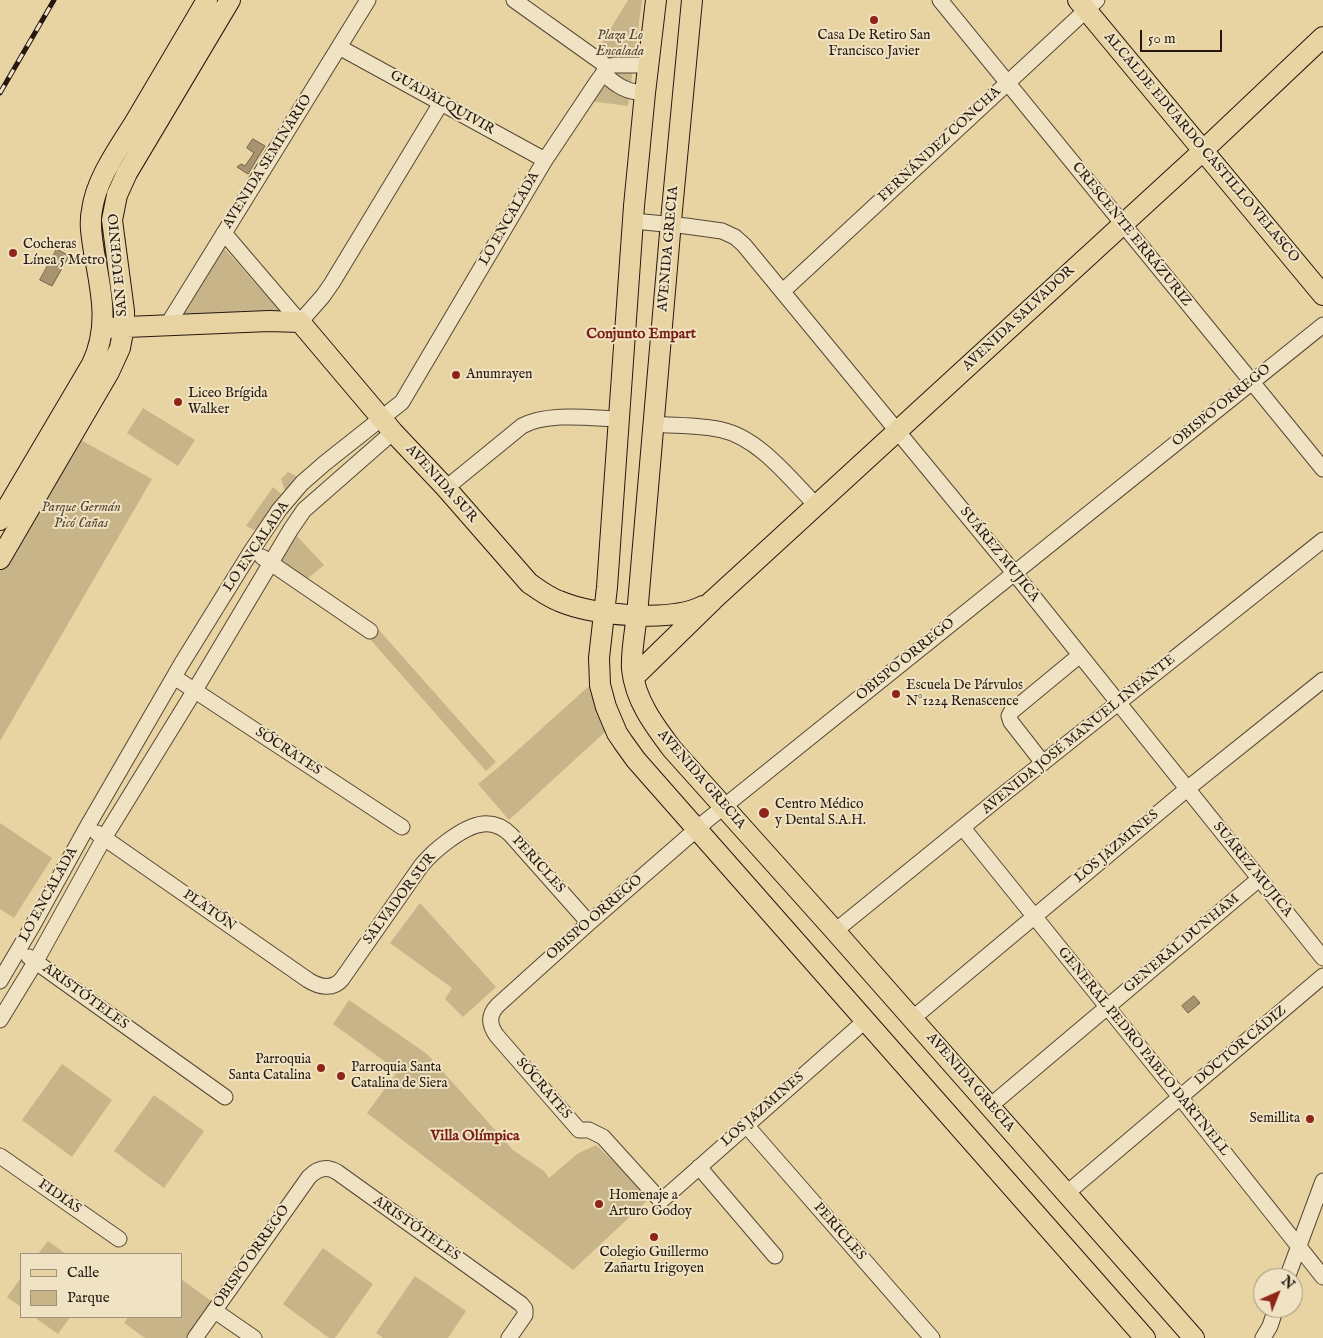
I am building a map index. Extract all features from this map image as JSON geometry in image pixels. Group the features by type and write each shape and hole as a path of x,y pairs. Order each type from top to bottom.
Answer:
{"main road":[{"name":"SAN EUGENIO","path":"0,559 90,406 117,356 124,326 122,296 112,224 114,204 153,110 207,0"},
{"name":"SAN EUGENIO","path":"0,520 77,388 101,341 102,299 91,229 92,210 103,177 153,110 230,0"},
{"path":"656,0 633,221 599,658 603,698 617,733 629,751 1145,1338"},
{"name":"AVENIDA GRECIA","path":"692,0 632,660 636,687 643,705 658,731 672,749 913,1018 1194,1338"},
{"name":"ALCALDE EDUARDO CASTILLO VELASCO","path":"1087,3 1203,150 1323,295"},
{"name":"AVENIDA SALVADOR","path":"634,677 713,600 1123,224 1323,37"},
{"path":"102,328 168,324 300,322"},
{"name":"AVENIDA SUR","path":"300,322 387,425 446,488 529,583 560,602 604,612"},
{"path":"77,388 82,388 90,395 90,406"},
{"name":"AVENIDA SALVADOR","path":"604,612 637,615 686,613 704,606 713,600"}],"street":[{"name":"AVENIDA SEMINARIO","path":"168,324 368,0"},
{"path":"514,0 606,70 618,86 626,90 645,93"},
{"name":"CRESCENTE ERRÁZURIZ","path":"940,0 1323,469"},
{"name":"FERNÁNDEZ CONCHA","path":"783,291 1007,83 1087,3"},
{"name":"GUADALQUIVIR","path":"339,47 545,160"},
{"path":"606,70 614,65 648,65"},
{"name":"LO ENCALADA","path":"0,1020 36,961 104,838 195,690 270,562 304,510 387,425 545,160 606,70"},
{"path":"300,322 332,283 442,103"},
{"name":"SUÁREZ MUJICA","path":"633,221 716,230 731,234 744,245 898,430 1323,958"},
{"name":"AVENIDA SUR","path":"224,232 300,322"},
{"name":"OBISPO ORREGO","path":"498,1005 589,923 724,807 1323,325"},
{"path":"446,488 522,426 531,422 553,417 619,419"},
{"path":"653,424 711,428 724,430 745,438 761,450 816,505"},
{"name":"LO ENCALADA","path":"0,981 174,677 252,550 279,510 302,483 338,452 387,425"},
{"name":"AVENIDA JOSÉ MANUEL INFANTE","path":"835,930 1323,540"},
{"path":"252,550 370,631"},
{"path":"1043,763 1011,722 1010,712 1080,655"},
{"name":"SÓCRATES","path":"174,677 402,827"},
{"name":"LOS JAZMINES","path":"913,1018 1187,789 1322,684"},
{"name":"PERICLES","path":"479,825 502,827 512,835 589,923"},
{"name":"SALVADOR SUR","path":"334,986 342,979 428,857 444,844 479,825"},
{"name":"PLATÓN","path":"88,827 308,980 322,986 334,986"},
{"name":"GENERAL PEDRO PABLO DARTNELL","path":"962,828 1323,1277"},
{"name":"GENERAL DUNHAM","path":"990,1106 1259,879"},
{"name":"ARISTÓTELES","path":"18,950 225,1097"},
{"name":"DOCTOR CÁDIZ","path":"1067,1193 1323,976"},
{"name":"SÓCRATES","path":"498,1005 490,1017 492,1030 579,1130 589,1130 603,1137 660,1201"},
{"name":"LOS JAZMINES","path":"660,1201 866,1020"},
{"name":"PERICLES","path":"746,1125 932,1338"},
{"name":"FIDIAS","path":"0,1156 119,1239"},
{"path":"699,1167 774,1256"},
{"name":"ARISTÓTELES","path":"309,1177 321,1169 334,1170 521,1304 525,1309 525,1315 509,1338"},
{"name":"OBISPO ORREGO","path":"195,1338 309,1177"},
{"path":"1291,1268 1323,1182"},
{"path":"215,1311 254,1338"},
{"path":"1263,1338 1273,1318"}],"green space":[{"name":"Plaza Lo Encalada","path":"628,0 642,0 628,106 590,101 615,64 597,51"},
{"path":"223,247 280,311 180,318"},
{"path":"143,408 195,440 178,466 127,433"},
{"name":"Parque Germán Picó Cañas","path":"77,438 152,479 0,741 0,571"},
{"path":"288,472 298,477 285,490 281,479"},
{"path":"273,487 281,494 258,528 254,530 246,526"},
{"path":"295,534 324,565 307,579 282,565 280,560"},
{"path":"379,630 496,762 486,771 369,638"},
{"path":"589,686 605,732 509,820 478,784"},
{"path":"0,823 52,858 14,918 0,909"},
{"path":"420,903 496,987 463,1017 445,999 452,988 390,943"},
{"path":"349,1000 427,1054 513,1150 544,1171 549,1178 577,1154 596,1145 651,1197 573,1270 367,1113 398,1071 333,1024"},
{"path":"62,1064 112,1100 72,1157 22,1120"},
{"path":"154,1095 204,1131 164,1188 114,1151"},
{"path":"48,1241 65,1253 39,1253"},
{"path":"323,1248 373,1284 335,1338 329,1338 283,1304"},
{"path":"415,1276 466,1311 448,1338 383,1338 376,1333"},
{"path":"20,1279 20,1306 7,1297"},
{"path":"182,1280 214,1303 189,1338 145,1338 124,1323 127,1318 182,1318"},
{"path":"35,1318 69,1318 58,1334"}],"shaded area":[{"path":"253,139 265,146 248,174 237,167 241,164 245,166 254,153 247,148"},
{"path":"57,249 69,256 52,286 40,280"},
{"path":"1194,996 1200,1003 1188,1013 1182,1006"}],"railway":[{"path":"0,93 54,0"}],"place":[{"name":"Casa De Retiro San Francisco Javier","path":"874,20"},
{"name":"Cocheras Línea 5 Metro","path":"13,253"},
{"name":"Anumrayen","path":"456,375"},
{"name":"Liceo Brígida Walker","path":"178,402"},
{"name":"Escuela De Párvulos N°1224 Renascence","path":"896,694"},
{"name":"Centro Médico y Dental S.A.H.","path":"764,813"},
{"name":"Parroquia Santa Catalina","path":"321,1068"},
{"name":"Parroquia Santa Catalina de Siera","path":"341,1076"},
{"name":"Semillita","path":"1310,1119"},
{"name":"Homenaje a Arturo Godoy","path":"599,1204"},
{"name":"Colegio Guillermo Zañartu Irigoyen","path":"654,1237"}],"district":[{"name":"Conjunto Empart","path":"641,335"},
{"name":"Villa Olímpica","path":"475,1137"}]}
